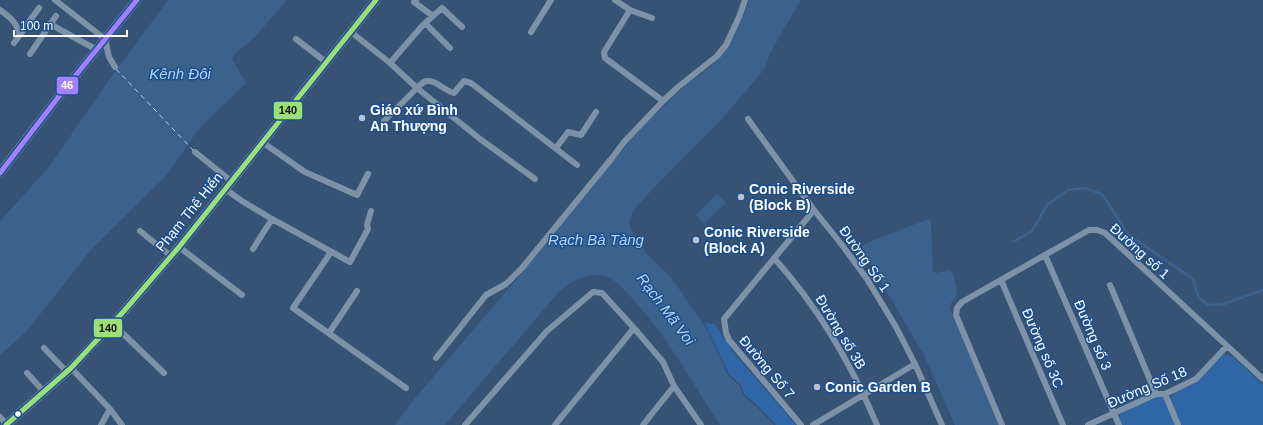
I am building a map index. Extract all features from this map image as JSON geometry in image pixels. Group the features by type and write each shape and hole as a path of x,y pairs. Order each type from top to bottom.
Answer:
{"main road":[{"path":"0,173 137,0"},
{"name":"Phạm Thế Hiển","path":"7,425 69,370 112,324 179,247 376,0"}],"street":[{"path":"55,0 105,39 109,57 115,68"},
{"path":"416,0 414,2 433,16"},
{"path":"531,32 551,0"},
{"path":"615,0 630,10 652,18"},
{"path":"436,358 486,295 506,284 522,268 624,142 678,87 717,56 726,45 745,0"},
{"path":"14,43 39,8"},
{"path":"390,63 425,23 442,8 462,27"},
{"path":"0,10 9,16 18,26 20,35"},
{"path":"630,10 604,52 605,58 663,101"},
{"path":"30,54 56,16"},
{"path":"425,23 450,48"},
{"path":"50,24 96,50"},
{"path":"351,32 480,139 535,179"},
{"path":"296,38 326,62"},
{"path":"384,121 425,82 430,81 451,93 454,93 464,81 471,83 577,165"},
{"path":"556,148 568,132 581,135 596,112"},
{"name":"Đường Số 1","path":"748,119 814,210 842,244 867,279 896,327 915,364 942,425"},
{"path":"262,142 306,172 357,195 368,174"},
{"path":"196,152 242,201 350,262 368,229 367,225 371,211"},
{"path":"774,258 814,210"},
{"path":"253,249 272,219"},
{"name":"Đường số 1","path":"1002,425 956,316 957,308 962,302 1088,230 1097,230 1105,233 1263,379"},
{"path":"140,231 171,256"},
{"path":"179,247 242,295"},
{"path":"331,252 293,308 406,388"},
{"name":"Đường số 3","path":"1045,255 1119,425"},
{"name":"Đường Số 7","path":"774,258 724,319 726,333 729,340 801,425"},
{"name":"Đường số 3B","path":"774,258 794,281 830,332 864,394 877,425"},
{"name":"Đường số 3C","path":"1001,280 1063,425"},
{"path":"1110,286 1156,394"},
{"path":"329,333 357,290"},
{"path":"465,425 547,331 593,292 602,293 663,362 674,386 701,425"},
{"path":"112,324 164,373"},
{"path":"555,425 634,328"},
{"name":"Đường Số 18","path":"1088,425 1156,394 1165,394 1196,379 1227,346"},
{"path":"44,348 110,409 122,425"},
{"path":"813,425 915,364"},
{"path":"27,373 45,392"},
{"path":"642,425 674,386"},
{"path":"1165,394 1178,425"},
{"path":"101,425 110,409"},
{"path":"0,417 7,425"}],"shaded area":[{"path":"705,323 715,324 734,353 796,425 776,425 744,394 741,385 729,374"},
{"path":"1223,355 1232,356 1263,385 1263,425 1181,425 1171,402 1172,395 1177,391 1196,383"},
{"path":"1161,396 1164,399 1176,425 1121,425 1119,418 1121,413"}],"water":[{"name":"Kênh Đôi","path":"168,0 287,0 255,37 238,51 232,59 246,83 198,130 166,176 90,251 27,331 0,355 0,221 48,168 109,80"},
{"name":"Rạch Bà Tàng","path":"750,0 801,0 770,53 765,68 722,119 646,196 634,210 629,221 632,231 640,245 647,254 670,276 707,329 728,375 740,386 743,395 774,425 720,425 678,358 642,310 615,281 609,277 592,275 574,281 558,293 445,425 395,425 411,403 532,261 646,121 688,83 709,68 724,52"},
{"path":"717,194 726,203 704,224 696,215"},
{"path":"928,219 931,222 933,272 936,273 949,270 953,275 957,296 951,303 950,308 999,425 955,425 924,355 862,250 864,244"}],"waterway":[{"path":"1013,242 1032,231 1047,205 1068,190 1084,188 1102,194 1129,235 1193,279 1198,297 1208,305 1224,304 1263,290"}],"ferry route":[{"path":"116,69 193,150"}],"transit line":[{"name":"46","path":"0,173 63,91 137,0"},
{"name":"140","path":"6,425 71,368 124,311 179,247 376,0"}],"place":[{"name":"Giáo xứ Bình An Thượng","path":"362,118"},
{"name":"Conic Riverside (Block B)","path":"741,197"},
{"name":"Conic Riverside (Block A)","path":"696,240"},
{"name":"Conic Garden B","path":"817,387"}],"water label":[{"name":"Rạch Mã Voi","path":"666,309"}]}
